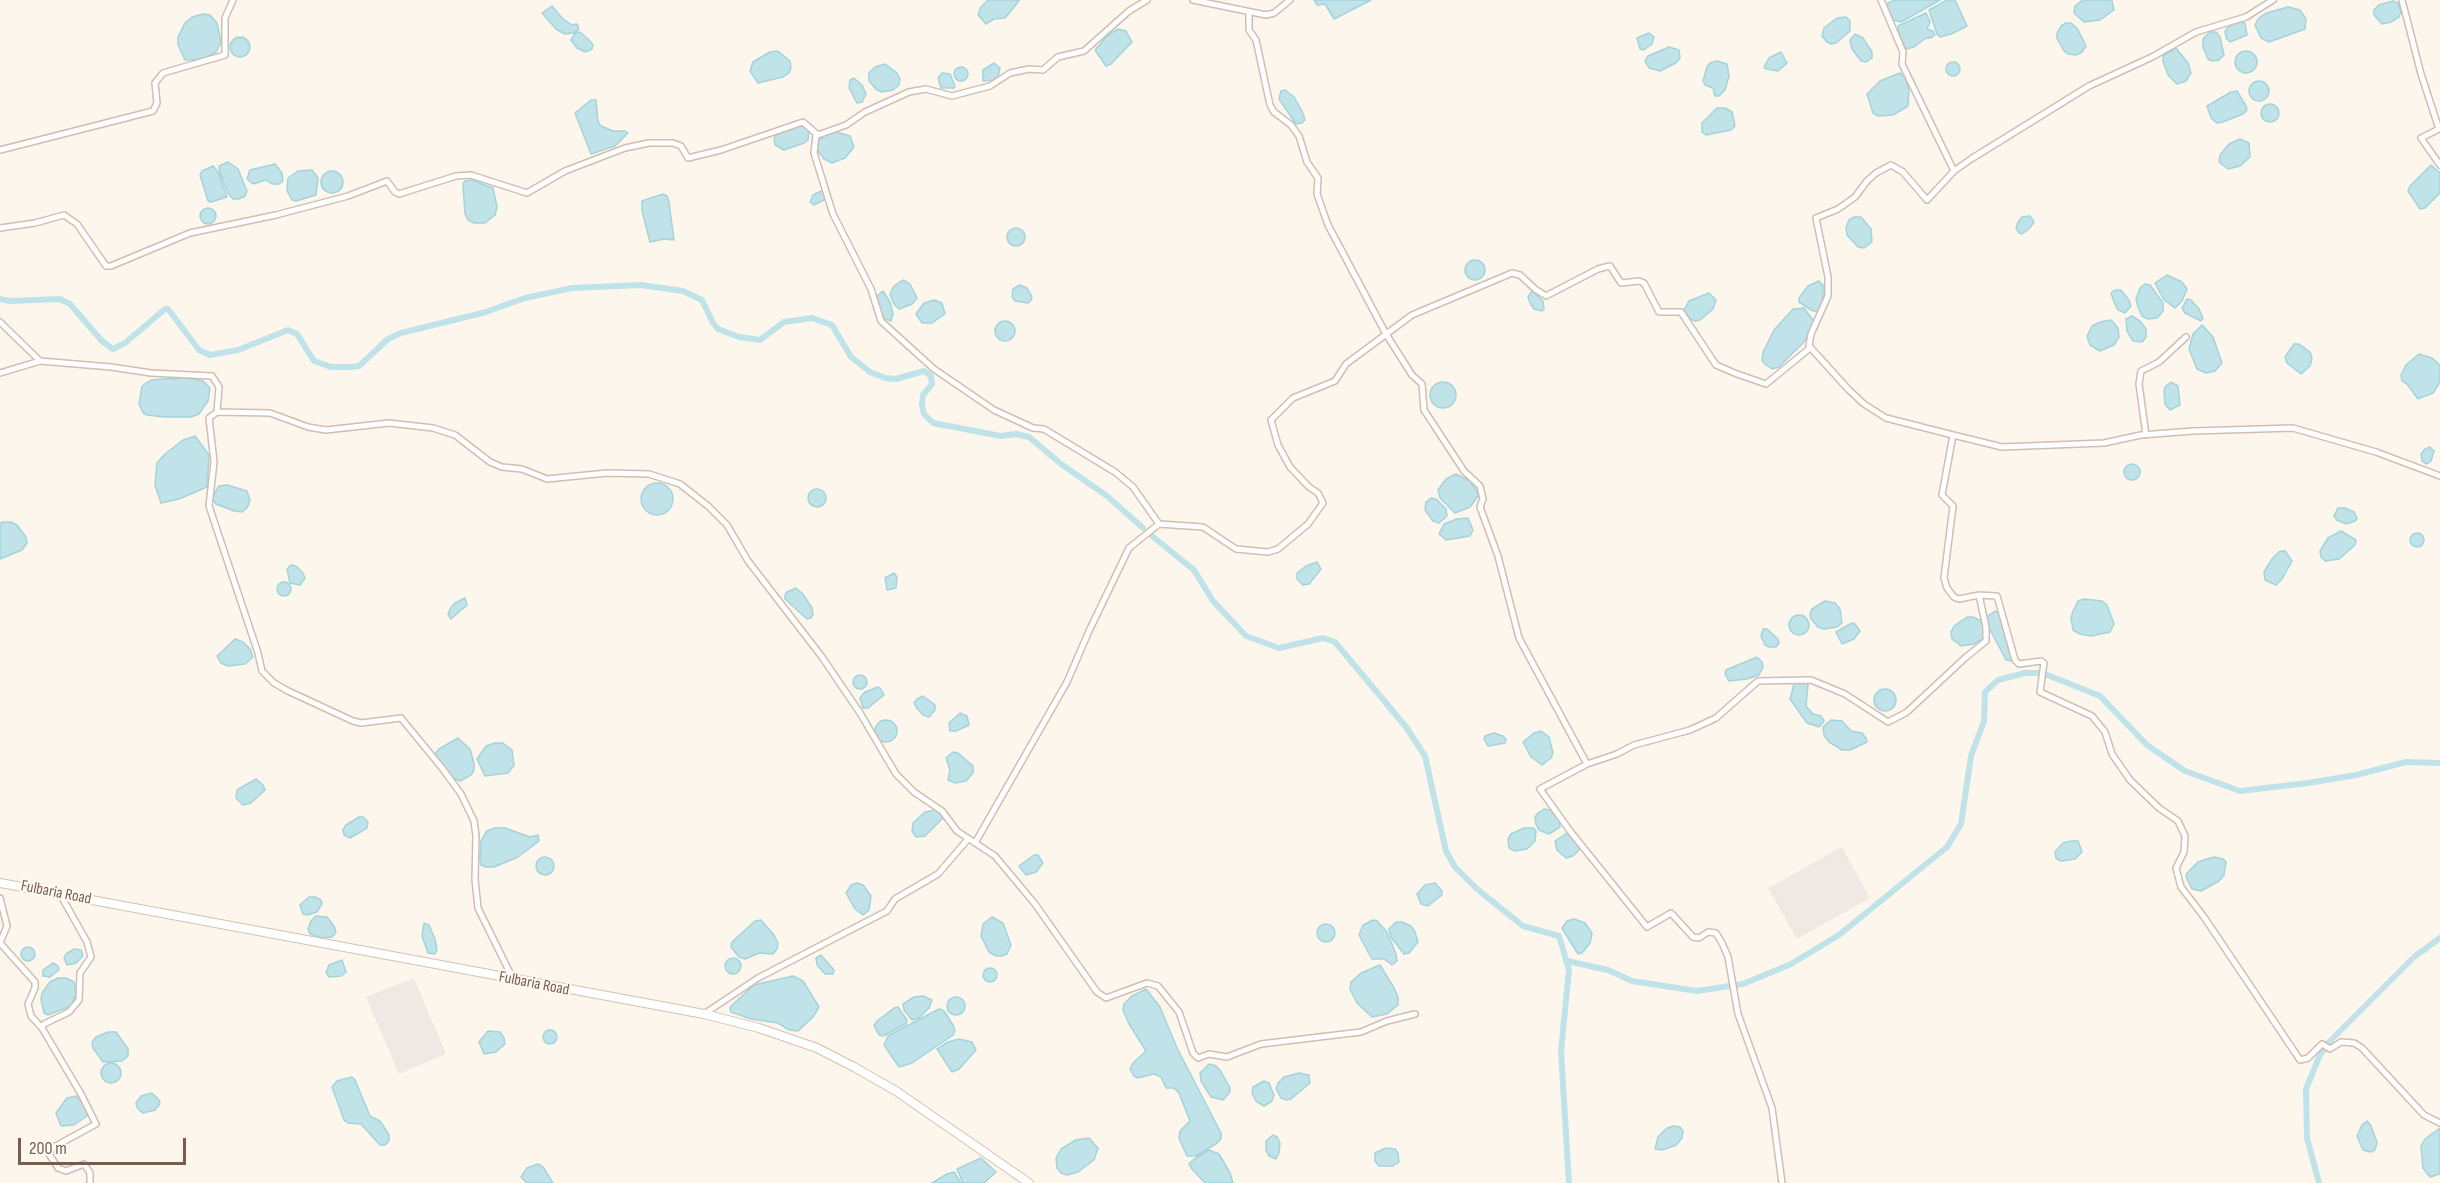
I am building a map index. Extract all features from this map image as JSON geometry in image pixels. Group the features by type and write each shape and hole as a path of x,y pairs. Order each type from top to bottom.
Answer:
{"main road":[{"name":"Fulbaria Road","path":"0,883 704,1014 789,1037 854,1067 896,1091 1029,1183"}],"street":[{"path":"0,150 153,111 157,104 155,83 163,74 225,55 225,18 233,0"},
{"path":"816,134 846,124 865,112 909,92 926,89 952,96 990,86 1010,73 1029,69 1043,70 1058,57 1084,51 1129,11 1147,0"},
{"path":"1193,0 1249,13 1269,14 1290,0"},
{"path":"1881,0 1903,52 1902,64 1954,171"},
{"path":"975,843 1067,682 1129,548 1158,524 1203,527 1236,549 1257,552 1278,549 1308,524 1323,503 1318,493 1290,467 1278,445 1271,420 1293,398 1335,381 1346,364 1412,315 1512,273 1520,275 1546,296 1598,269 1610,266 1621,283 1639,281 1644,283 1659,312 1681,312 1716,365 1766,384 1810,348 1811,334 1828,296 1828,278 1816,218 1838,209 1855,197 1867,181 1891,165 1903,172 1927,200 1954,171 2088,86 2152,57 2196,33 2246,17 2273,0"},
{"path":"2402,0 2421,74 2439,129 2421,138 2440,165"},
{"path":"1249,13 1249,30 1256,40 1270,105 1274,112 1291,125 1299,136 1308,162 1318,178 1317,194 1329,225 1386,334 1412,375 1422,384 1424,410 1464,471 1480,486 1483,499 1480,507 1498,556 1519,638 1587,764"},
{"path":"0,228 35,223 64,215 76,224 106,266 111,266 190,233 348,196 387,181 399,194 456,177 471,175 527,193 565,171 625,148 649,143 673,143 681,146 688,158 721,150 803,122 816,134"},
{"path":"816,134 814,153 833,214 871,289 881,321 934,369 994,410 1033,428 1044,429 1115,472 1133,487 1158,524"},
{"path":"0,322 40,361"},
{"path":"2146,435 2139,384 2141,371 2159,362 2186,337"},
{"path":"1810,348 1864,404 1886,418 2002,447 2104,443 2146,435 2252,428 2293,428 2376,452 2440,476"},
{"path":"0,373 40,361 150,373 212,376 219,387 217,412"},
{"path":"513,979 478,908 475,879 477,836 474,821 461,794 435,760 400,718 361,723 353,721 288,691 274,683 262,671 209,506 214,462 209,418 217,412 270,413 308,427 326,430 389,423 433,428 455,435 490,462 502,467 522,469 547,479 607,473 649,474 680,484 708,506 727,525 748,561 822,657 860,713 896,774 914,792 942,810 957,831 995,856 1035,904 1096,992 1106,998 1147,983 1158,986 1179,1012 1193,1053 1198,1058 1209,1054 1227,1057 1261,1044 1361,1032 1387,1021 1415,1014"},
{"path":"1953,435 1942,495 1953,506 1944,578 1947,588 1954,597 1959,599 1979,595 1997,596 2015,660 2019,664 2032,661 2044,663 2040,693 2092,716 2105,732 2112,754 2130,780 2159,808 2178,821 2186,836 2184,852 2176,868 2181,887 2204,917 2300,1060 2308,1058 2322,1044 2330,1049 2341,1042 2349,1042 2362,1048 2424,1115 2440,1124"},
{"path":"1782,1183 1772,1108 1738,1014 1728,957 1716,933 1707,932 1699,938 1693,937 1671,913 1647,927 1570,831 1540,789 1587,764 1617,754 1634,745 1690,730 1716,718 1758,681 1811,680 1845,694 1888,722 1907,712 1965,657 1986,641 1986,627 1979,595"},
{"path":"704,1014 758,978 887,911 895,899 938,873 968,839"},
{"path":"42,1028 44,1024 69,1012 79,1000 80,973 91,957 87,942 60,894"},
{"path":"0,898 7,926 0,943 35,982 35,988 28,1004 31,1016 42,1028 96,1124 52,1148 50,1154 58,1168 66,1171 84,1164 90,1173 90,1183"}],"shaded area":[{"path":"1842,847 1870,898 1797,939 1768,888"},
{"path":"414,978 446,1054 399,1074 366,997"}],"water":[{"path":"988,0 1019,1 1005,18 994,19 986,24 978,15 981,7"},
{"path":"1314,0 1371,0 1334,19 1325,4 1317,5"},
{"path":"1895,0 1940,0 1901,22 1892,20 1887,10 1888,3"},
{"path":"1947,0 1955,0 1967,26 1940,37 1929,10"},
{"path":"2083,0 2112,0 2114,10 2100,20 2084,22 2074,13 2075,6"},
{"path":"2393,1 2398,3 2401,12 2399,17 2382,24 2374,15 2374,10 2379,5"},
{"path":"552,6 563,19 572,25 577,24 579,29 565,34 556,29 542,13"},
{"path":"2288,7 2300,10 2306,19 2305,29 2269,42 2261,38 2255,25 2258,19 2266,13"},
{"path":"1926,13 1930,22 1927,29 1933,31 1935,35 1906,49 1898,26"},
{"path":"210,15 217,23 221,42 216,52 205,59 185,60 178,45 178,37 185,23 192,17"},
{"path":"1846,17 1850,21 1850,31 1836,43 1827,42 1822,36 1824,28 1837,18"},
{"path":"2241,21 2245,23 2247,35 2230,42 2226,38 2225,31 2230,25"},
{"path":"2071,23 2077,28 2086,46 2076,55 2064,51 2057,38 2061,26"},
{"path":"1118,29 1126,31 1132,42 1111,64 1106,66 1095,50 1108,35"},
{"path":"576,32 580,32 588,39 593,45 592,49 585,52 577,48 571,40"},
{"path":"2210,32 2216,32 2220,37 2224,55 2219,60 2208,59 2203,47 2203,39"},
{"path":"1649,33 1654,37 1652,44 1644,50 1640,49 1637,38"},
{"path":"1855,34 1863,38 1872,52 1872,58 1866,62 1861,61 1852,49 1850,40"},
{"path":"236,37 244,37 250,43 250,51 244,57 236,57 230,51 230,43"},
{"path":"1669,47 1679,50 1680,58 1676,63 1660,71 1649,68 1645,61 1648,56"},
{"path":"2176,48 2188,63 2191,73 2186,81 2177,84 2168,75 2163,61 2163,56"},
{"path":"778,51 790,61 789,73 783,77 758,83 750,71 753,62 770,52"},
{"path":"2246,51 2254,54 2257,62 2254,70 2246,73 2238,70 2235,62 2238,54"},
{"path":"1781,52 1787,63 1778,71 1764,67 1769,58"},
{"path":"1717,61 1727,64 1729,76 1725,90 1719,96 1715,96 1713,88 1705,85 1703,81 1707,67 1710,63"},
{"path":"1953,62 1958,64 1960,69 1958,74 1953,76 1948,74 1946,69 1948,64"},
{"path":"994,63 1000,68 998,76 993,80 983,81 983,70"},
{"path":"885,64 897,73 900,79 899,85 893,90 882,92 869,81 869,73 875,67"},
{"path":"958,67 964,67 968,74 964,81 958,81 954,77 954,71"},
{"path":"942,73 950,74 954,88 941,88 938,78"},
{"path":"1900,73 1906,79 1909,91 1908,106 1893,115 1878,116 1873,113 1867,94 1880,81"},
{"path":"854,78 862,85 866,94 862,102 857,103 849,88 850,80"},
{"path":"2259,81 2266,84 2269,91 2266,98 2259,101 2252,98 2249,91 2252,84"},
{"path":"1285,90 1294,97 1302,111 1305,120 1302,123 1296,124 1279,99 1281,91"},
{"path":"2237,91 2247,110 2243,114 2217,123 2211,118 2207,106"},
{"path":"591,100 596,100 598,122 601,126 613,131 628,133 615,146 591,154 575,113"},
{"path":"2266,104 2274,104 2279,109 2277,120 2266,122 2261,117 2261,109"},
{"path":"1717,108 1725,108 1732,112 1735,126 1731,130 1706,135 1702,132 1702,123"},
{"path":"803,126 809,131 808,140 784,150 775,145 776,135"},
{"path":"836,132 850,136 854,147 845,158 832,163 824,159 816,148 818,141 824,136"},
{"path":"2240,139 2249,143 2250,157 2240,166 2228,169 2219,162 2220,155 2229,144"},
{"path":"228,162 238,169 247,191 245,196 239,199 233,199 228,193 220,173 219,166"},
{"path":"275,164 282,173 283,181 279,184 272,184 266,180 253,184 247,179 250,170"},
{"path":"2431,165 2440,173 2440,193 2425,208 2420,209 2408,191 2410,186"},
{"path":"213,166 218,172 227,197 211,202 208,201 200,175 202,171"},
{"path":"312,170 318,178 316,195 292,200 287,191 288,178 298,171"},
{"path":"332,171 340,174 343,182 340,190 332,193 324,190 321,182 324,174"},
{"path":"472,180 493,188 497,207 495,215 485,223 474,223 468,220 465,214 463,184 465,181"},
{"path":"823,190 826,199 814,205 810,202 813,195"},
{"path":"663,194 667,196 669,202 674,240 664,239 650,242 642,211 642,201"},
{"path":"208,208 214,210 216,216 214,222 208,224 202,222 200,216 202,210"},
{"path":"2030,216 2034,222 2029,229 2022,234 2019,233 2016,228 2018,222 2022,217"},
{"path":"1861,217 1871,229 1872,242 1864,248 1858,247 1847,235 1846,228 1849,220"},
{"path":"1016,228 1022,231 1025,237 1022,243 1016,246 1010,243 1007,237 1010,231"},
{"path":"1471,260 1479,260 1485,266 1485,274 1479,280 1471,280 1465,274 1465,266"},
{"path":"2167,275 2182,282 2187,289 2182,301 2175,308 2164,300 2155,283"},
{"path":"903,280 910,284 917,298 912,304 899,309 890,294 894,286"},
{"path":"1819,281 1823,285 1823,300 1818,311 1813,311 1799,302 1799,298 1808,286"},
{"path":"2145,284 2150,285 2163,303 2163,311 2157,318 2148,319 2142,316 2138,307 2136,299 2140,288"},
{"path":"1020,285 1027,288 1031,295 1032,299 1028,303 1015,301 1012,297 1013,289"},
{"path":"2121,290 2129,300 2131,306 2125,313 2118,310 2114,302 2111,293"},
{"path":"883,291 890,302 893,314 891,321 884,318 880,310 877,296"},
{"path":"1532,291 1543,301 1542,311 1534,309 1530,303 1528,297"},
{"path":"1709,293 1716,300 1713,309 1700,320 1690,319 1684,310 1689,301"},
{"path":"2187,299 2199,309 2203,318 2201,321 2185,313 2182,308"},
{"path":"934,300 942,303 945,314 932,323 922,323 916,314 924,303"},
{"path":"1804,308 1813,320 1812,328 1804,342 1779,367 1772,369 1762,361 1763,352 1774,330 1793,309"},
{"path":"2132,316 2146,329 2146,337 2142,342 2133,341 2127,331 2126,319"},
{"path":"2111,320 2118,328 2119,337 2114,345 2100,351 2090,345 2087,336 2092,326"},
{"path":"1005,321 1012,324 1015,331 1012,338 1005,341 998,338 995,331 998,324"},
{"path":"2202,325 2213,337 2222,363 2215,371 2206,373 2197,369 2189,349 2193,334"},
{"path":"2294,344 2299,344 2310,352 2312,358 2310,366 2301,374 2287,363 2285,357"},
{"path":"2419,354 2432,358 2440,365 2440,382 2433,393 2418,399 2402,381 2401,375 2406,365"},
{"path":"188,378 203,381 210,388 208,401 199,414 191,417 164,417 143,413 139,404 142,386 151,380"},
{"path":"1443,382 1452,386 1456,395 1452,404 1443,408 1434,404 1430,395 1434,386"},
{"path":"2171,382 2178,386 2180,405 2170,410 2165,404 2164,392 2165,387"},
{"path":"195,436 209,455 207,487 179,499 161,503 155,485 157,463 183,440"},
{"path":"2430,447 2434,451 2431,461 2427,464 2422,461 2421,454"},
{"path":"2132,464 2140,472 2132,480 2124,472"},
{"path":"1456,474 1470,481 1479,495 1470,507 1455,513 1440,498 1438,490 1446,479"},
{"path":"657,483 668,488 673,499 668,510 657,515 646,510 641,499 646,488"},
{"path":"227,485 247,491 250,501 242,512 216,504 213,499 219,486"},
{"path":"813,489 821,489 826,494 824,505 813,507 808,502 808,494"},
{"path":"1431,498 1436,499 1446,509 1447,516 1439,523 1433,521 1425,510 1426,502"},
{"path":"2338,508 2354,512 2357,518 2346,524 2337,520 2334,516"},
{"path":"1468,518 1473,530 1470,536 1446,540 1439,534 1444,524"},
{"path":"0,523 17,525 26,537 27,543 22,550 0,559"},
{"path":"2341,531 2356,540 2355,545 2339,559 2325,561 2320,551 2328,538"},
{"path":"2417,533 2422,535 2424,540 2422,545 2417,547 2412,545 2410,540 2412,535"},
{"path":"2280,551 2285,551 2292,561 2276,585 2265,580 2264,572"},
{"path":"1317,562 1321,569 1309,584 1303,585 1297,579 1297,573"},
{"path":"291,565 296,566 303,573 305,578 300,585 290,583 287,569"},
{"path":"894,573 897,577 896,588 887,590 885,578"},
{"path":"281,582 287,582 291,589 287,596 281,596 277,592 277,586"},
{"path":"796,588 812,608 811,618 807,619 785,599 787,592"},
{"path":"465,598 467,605 451,619 448,614 450,609 455,603"},
{"path":"2084,599 2102,601 2107,605 2114,624 2110,632 2091,636 2073,630 2071,618 2073,611 2078,601"},
{"path":"1825,601 1835,603 1840,609 1842,623 1837,627 1824,629 1818,627 1811,619 1812,609"},
{"path":"1995,611 1999,614 2012,661 2006,660 1986,622 1988,616"},
{"path":"1799,615 1806,618 1809,625 1806,632 1799,635 1792,632 1789,625 1792,618"},
{"path":"1967,617 1983,622 1984,638 1974,644 1961,646 1952,639 1951,632 1954,626"},
{"path":"1852,623 1860,631 1854,639 1842,644 1836,632"},
{"path":"1763,629 1767,629 1778,639 1779,643 1776,647 1765,645 1761,636"},
{"path":"235,639 243,642 250,649 253,657 245,664 228,666 221,663 217,656"},
{"path":"1757,657 1763,667 1759,675 1729,681 1725,674 1726,670"},
{"path":"857,675 863,675 867,682 863,689 857,689 853,685 853,679"},
{"path":"1794,684 1808,685 1806,706 1813,714 1821,716 1824,721 1819,727 1807,723 1790,699"},
{"path":"878,687 884,695 868,708 863,708 860,698 865,692"},
{"path":"1885,689 1893,692 1896,700 1893,708 1885,711 1877,708 1874,700 1877,692"},
{"path":"923,696 935,705 935,710 929,717 923,715 914,703"},
{"path":"960,713 967,716 969,725 956,731 950,731 949,723"},
{"path":"886,720 896,727 897,731 890,741 886,742 876,735 875,731 882,721"},
{"path":"1831,720 1842,721 1851,731 1862,733 1867,742 1850,750 1842,750 1829,742 1824,735 1823,727"},
{"path":"1541,731 1549,737 1553,753 1551,758 1542,765 1531,757 1523,742 1534,733"},
{"path":"1494,733 1503,736 1506,739 1505,743 1488,746 1484,739 1485,736"},
{"path":"458,738 470,749 474,763 471,775 460,781 451,777 435,754 439,749"},
{"path":"503,743 512,750 514,765 508,773 485,776 477,759 486,746"},
{"path":"953,752 958,753 973,766 973,773 966,781 955,783 948,780 950,770 946,758"},
{"path":"256,779 265,790 251,803 243,805 236,798 237,790"},
{"path":"1544,809 1550,810 1559,820 1560,827 1549,834 1539,830 1536,824 1535,817"},
{"path":"935,810 942,815 942,819 925,836 916,837 912,831 913,823 925,812"},
{"path":"363,817 368,822 367,828 350,838 344,835 343,830 346,825"},
{"path":"505,828 530,837 538,835 539,841 518,857 494,867 486,867 481,865 481,841 487,831"},
{"path":"1524,828 1533,828 1536,831 1535,841 1527,849 1515,851 1509,848 1508,839 1511,834"},
{"path":"1567,833 1580,849 1573,856 1566,858 1557,850 1555,841"},
{"path":"2078,841 2082,852 2075,859 2061,861 2056,858 2055,852 2063,843"},
{"path":"1034,855 1038,855 1043,863 1036,872 1026,875 1019,866"},
{"path":"545,857 551,860 554,866 551,872 545,875 539,872 536,866 539,860"},
{"path":"2214,857 2226,862 2224,875 2219,881 2201,891 2192,889 2186,877 2187,873 2198,862"},
{"path":"857,883 863,885 871,896 869,910 863,915 855,909 846,893 851,885"},
{"path":"1435,883 1442,891 1442,895 1428,906 1421,904 1417,894 1425,885"},
{"path":"309,897 321,900 322,904 317,912 307,915 303,914 300,905"},
{"path":"316,916 327,917 334,926 336,932 332,937 322,938 310,934 308,929"},
{"path":"992,917 1003,923 1011,945 1007,954 1002,956 989,952 981,936 983,924"},
{"path":"1574,919 1585,923 1592,933 1590,943 1582,953 1578,954 1562,928 1567,921"},
{"path":"761,920 774,935 778,943 777,949 773,954 759,953 745,959 739,957 731,947 732,942 755,921"},
{"path":"1373,920 1377,921 1387,932 1396,954 1397,961 1392,965 1384,959 1372,959 1359,935 1363,925"},
{"path":"1396,922 1411,926 1415,932 1418,942 1409,953 1404,954 1391,937 1389,929"},
{"path":"424,923 429,925 435,939 437,950 435,954 428,953 422,936"},
{"path":"1326,924 1332,927 1335,933 1332,939 1326,942 1320,939 1317,933 1320,927"},
{"path":"25,947 31,947 35,954 31,961 25,961 21,957 21,951"},
{"path":"74,949 81,950 83,956 76,963 67,965 64,958"},
{"path":"821,955 834,970 833,974 825,974 817,965 816,958"},
{"path":"733,958 741,966 733,974 725,966"},
{"path":"342,960 346,972 341,976 329,977 326,972 329,965"},
{"path":"53,963 58,966 59,970 50,977 43,976 43,970"},
{"path":"1380,965 1394,988 1398,997 1398,1005 1387,1014 1372,1017 1357,1003 1350,989 1351,982 1361,973"},
{"path":"990,968 995,970 997,975 995,980 990,982 985,980 983,975 985,970"},
{"path":"793,976 803,981 819,1007 813,1017 798,1031 789,1030 778,1023 751,1019 731,1012 730,1008 733,1004 754,985"},
{"path":"58,978 66,978 74,982 76,995 71,1006 48,1015 44,1013 42,993 50,982"},
{"path":"1146,989 1160,1007 1177,1048 1221,1133 1221,1139 1217,1143 1196,1156 1187,1156 1179,1138 1180,1131 1190,1121 1179,1093 1174,1088 1166,1088 1161,1077 1154,1074 1138,1078 1130,1069 1146,1051 1129,1024 1123,1010 1124,1004 1132,996"},
{"path":"923,996 932,1000 929,1008 919,1018 912,1020 904,1010 903,1004 914,997"},
{"path":"956,997 962,1000 965,1006 962,1012 956,1015 950,1012 947,1006 950,1000"},
{"path":"898,1007 907,1020 906,1024 883,1036 879,1035 874,1026 877,1021"},
{"path":"939,1009 944,1011 953,1025 955,1030 953,1035 912,1063 899,1067 884,1045 888,1036"},
{"path":"547,1030 553,1030 557,1037 553,1044 547,1044 543,1040 543,1034"},
{"path":"488,1031 500,1032 505,1044 496,1052 484,1054 479,1042"},
{"path":"108,1032 116,1032 128,1049 128,1056 122,1061 103,1062 93,1048 92,1042 96,1037"},
{"path":"959,1039 972,1042 976,1050 959,1069 952,1072 937,1049 948,1042"},
{"path":"111,1063 118,1066 121,1073 118,1080 111,1083 104,1080 101,1073 104,1066"},
{"path":"1209,1064 1220,1070 1230,1088 1230,1092 1223,1100 1211,1097 1201,1081 1200,1073"},
{"path":"1299,1073 1309,1075 1310,1083 1291,1099 1281,1098 1276,1089 1278,1083 1284,1077"},
{"path":"352,1077 370,1116 380,1121 389,1135 389,1141 385,1145 380,1145 361,1124 348,1123 344,1120 332,1087 337,1081"},
{"path":"1264,1081 1269,1083 1274,1095 1272,1101 1264,1106 1256,1101 1252,1093 1253,1087"},
{"path":"152,1093 160,1101 159,1105 155,1110 143,1113 138,1109 136,1103 141,1096"},
{"path":"77,1096 86,1109 87,1116 74,1125 61,1126 56,1113 67,1098"},
{"path":"2367,1121 2377,1142 2375,1150 2371,1152 2363,1150 2357,1136 2362,1125"},
{"path":"1680,1127 1683,1131 1682,1138 1676,1145 1662,1150 1655,1149 1658,1137 1667,1128"},
{"path":"2440,1128 2440,1174 2430,1177 2423,1168 2421,1146 2425,1139"},
{"path":"1273,1135 1280,1143 1276,1159 1269,1156 1266,1150 1266,1141"},
{"path":"1089,1138 1098,1148 1094,1160 1078,1172 1067,1175 1061,1173 1057,1168 1056,1158 1061,1149 1076,1140"},
{"path":"1386,1148 1395,1149 1399,1162 1393,1166 1379,1166 1375,1161 1375,1153"},
{"path":"1209,1150 1219,1154 1233,1183 1205,1183 1192,1169 1189,1164"},
{"path":"981,1158 996,1172 984,1183 963,1183 957,1169"},
{"path":"538,1164 543,1167 553,1183 527,1183 521,1177 527,1168"},
{"path":"954,1172 961,1183 932,1183 947,1174"}],"waterway":[{"path":"0,299 9,301 60,299 70,304 102,341 113,349 125,343 165,309 168,309 199,350 210,355 238,350 288,330 297,334 314,361 331,367 350,367 359,366 388,339 401,333 486,312 525,298 572,288 641,285 683,291 702,300 718,329 739,337 760,340 784,322 812,318 832,325 851,357 870,372 885,378 896,379 924,371 931,376 932,384 923,395 922,405 924,414 933,423 1001,436 1016,434 1029,437 1061,464 1107,496 1143,528"},
{"path":"1152,536 1194,570 1213,601 1246,636 1279,648 1323,638 1335,642 1406,727 1425,756 1446,851 1455,867 1477,889 1523,926 1559,936 1569,970 1561,1051 1569,1183"},
{"path":"1567,961 1608,970 1632,981 1697,991 1743,984 1791,964 1839,935 1947,847 1961,824 1971,756 1984,721 1985,692 1998,680 2025,673 2039,673"},
{"path":"2045,674 2100,696 2147,745 2185,771 2240,791 2356,775 2406,762 2440,763"},
{"path":"2319,1183 2307,1138 2306,1089 2320,1055 2328,1043 2414,957 2440,938"}]}
